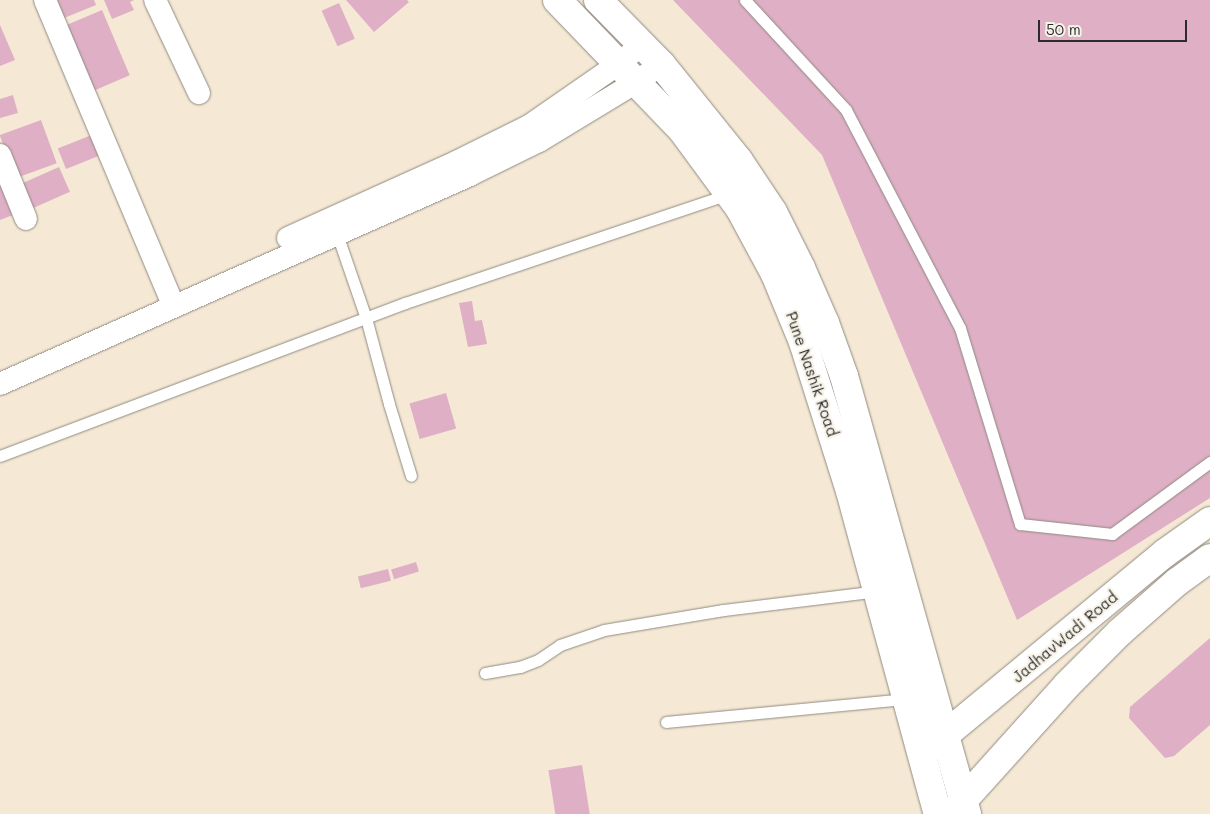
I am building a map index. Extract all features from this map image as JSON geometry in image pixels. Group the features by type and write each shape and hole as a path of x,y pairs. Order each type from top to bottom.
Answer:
{"main road":[{"name":"Pune Nashik Road","path":"558,0 629,72 682,130 729,194 775,274 803,342 848,482 938,814"},
{"name":"Pune Nashik Road","path":"598,0 661,64 734,153 773,212 802,268 844,376 888,528 944,736 961,810"},
{"name":"JadhavWadi Road","path":"921,755 1165,553 1210,521"},
{"name":"JadhavWadi Road","path":"961,810 1067,685 1120,632 1177,582 1210,558"}],"street":[{"path":"45,0 170,299"},
{"path":"155,0 199,93"},
{"path":"0,368 337,234 539,141 629,72 642,44"},
{"path":"0,384 170,299 529,126 629,72 661,64"},
{"path":"0,155 26,219"}],"lane":[{"path":"745,0 846,110 851,119 960,328 1020,524 1112,534 1210,462"},
{"path":"0,456 366,318 729,194"},
{"path":"337,234 366,318 388,404 411,476"},
{"path":"486,673 520,667 538,660 560,645 604,630 723,610 878,590"},
{"path":"666,722 906,699"}],"building":[{"path":"49,0 94,0 96,5 64,18"},
{"path":"104,0 134,0 130,2 134,10 112,19"},
{"path":"346,0 407,0 409,2 374,32"},
{"path":"673,0 1210,0 1210,498 1017,620 822,155"},
{"path":"339,3 355,39 338,46 322,11"},
{"path":"102,10 130,75 92,91 64,26"},
{"path":"0,25 15,60 0,66"},
{"path":"13,95 18,113 0,118 0,99"},
{"path":"41,120 57,163 15,178 0,135"},
{"path":"94,134 102,154 66,169 58,149"},
{"path":"59,167 70,192 32,209 21,184"},
{"path":"0,168 18,213 0,220"},
{"path":"472,301 475,321 482,320 487,344 468,347 459,303"},
{"path":"446,393 456,429 420,439 409,403"},
{"path":"416,562 419,572 394,579 391,570"},
{"path":"388,569 391,581 361,588 358,576"},
{"path":"1210,638 1210,725 1174,756 1165,758 1129,718 1130,707"},
{"path":"582,765 590,814 555,814 548,770"}]}
